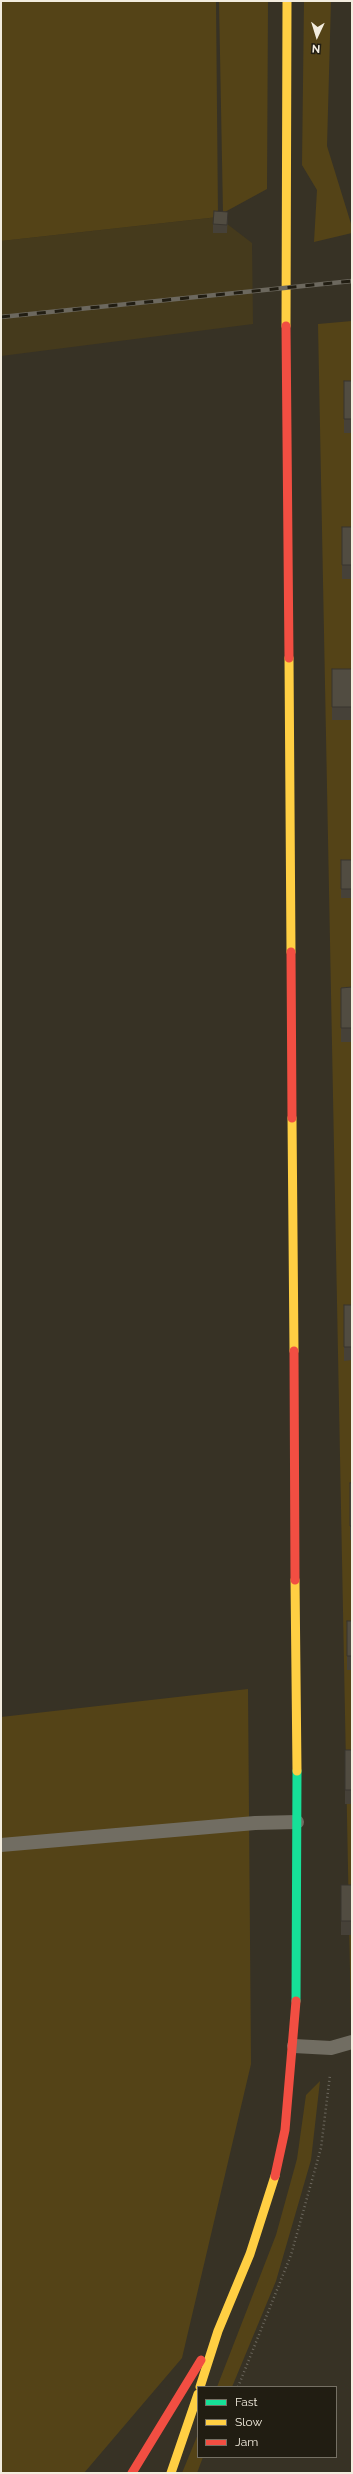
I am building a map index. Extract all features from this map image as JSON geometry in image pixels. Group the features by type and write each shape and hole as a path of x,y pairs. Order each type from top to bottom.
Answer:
{"street":[{"path":"200,2386 218,2331 250,2254 272,2188 285,2130 294,2046 297,1822 286,287 287,1"},
{"path":"132,2473 218,2331"},
{"path":"172,2473 197,2397"}],"lane":[{"path":"1,1845 255,1823 297,1822"},
{"path":"294,2046 331,2048 352,2042"}],"shaded area":[{"path":"1,1 216,1 218,217 1,241"},
{"path":"219,1 268,1 267,189 223,213"},
{"path":"304,1 331,1 327,146 352,227 352,233 314,242 317,190 302,165"},
{"path":"218,217 252,243 253,324 1,356 1,241"},
{"path":"352,321 352,2074 318,324"},
{"path":"248,1689 251,2064 182,2358 84,2473 1,2473 1,1717"},
{"path":"320,2081 311,2160 276,2281 232,2386 217,2386 276,2235 297,2159 306,2095"},
{"path":"197,2436 197,2458 203,2458 197,2473 182,2473"}],"building":[{"path":"214,211 228,212 227,225 213,224"},
{"path":"344,381 352,381 352,419 344,419"},
{"path":"342,527 352,527 352,565 342,565"},
{"path":"332,669 352,669 352,707 332,707"},
{"path":"341,860 352,860 352,889 341,889"},
{"path":"352,987 352,1028 341,1028 341,988"},
{"path":"344,1305 352,1305 352,1347 344,1347"},
{"path":"350,1483 352,1483 352,1526 350,1526"},
{"path":"347,1621 352,1621 352,1656 347,1656"},
{"path":"345,1750 352,1750 352,1790 345,1790"},
{"path":"341,1885 352,1885 352,1921 341,1921"}],"railway":[{"path":"1,317 352,281"}],"traffic: fast":[{"path":"296,2001 297,1771"}],"traffic: slow":[{"path":"286,326 287,1"},
{"path":"289,658 291,952"},
{"path":"292,1118 294,1351"},
{"path":"295,1580 297,1771"},
{"path":"200,2386 218,2331 250,2254 275,2176"},
{"path":"171,2473 197,2397"}],"traffic: jam":[{"path":"286,326 289,658"},
{"path":"291,952 292,1118"},
{"path":"294,1351 295,1580"},
{"path":"275,2176 285,2130 296,2001"},
{"path":"132,2473 201,2360"}]}
